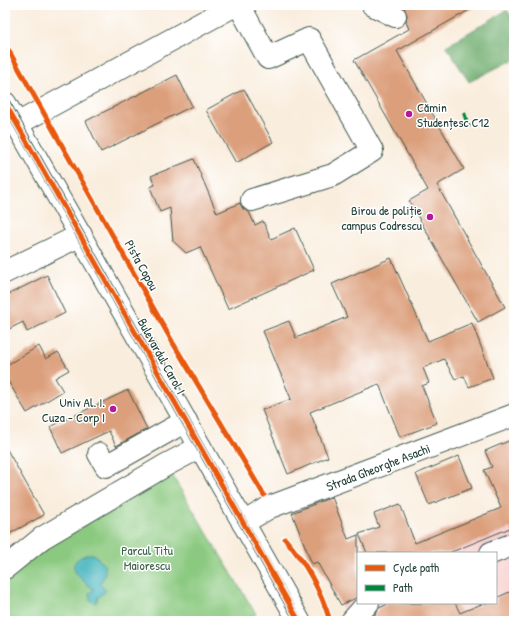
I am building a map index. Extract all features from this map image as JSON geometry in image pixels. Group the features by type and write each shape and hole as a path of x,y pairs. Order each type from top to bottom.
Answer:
{"street":[{"path":"17,124 235,5"},
{"path":"239,5 268,58 309,39 372,151 333,175 252,200"},
{"path":"373,5 395,16"},
{"name":"Bulevardul Carol I","path":"5,103 81,234 299,621"},
{"path":"5,272 81,234"},
{"name":"Strada Gheorghe Asachi","path":"243,523 270,507 514,415"},
{"path":"99,454 106,466 186,421"},
{"path":"5,568 42,538 166,465 200,447"},
{"path":"494,552 514,544"},
{"path":"352,621 367,604"}],"shaded area":[{"path":"514,502 514,621 349,621 325,576 357,563 357,604 497,604 497,552 387,552"}],"green space":[{"path":"507,10 514,21 514,59 469,82 446,46"},
{"name":"Parcul Titu Maiorescu","path":"170,472 256,614 245,621 5,621 5,573"}],"water":[{"path":"88,554 94,554 105,566 105,575 100,583 106,591 98,597 96,603 90,600 89,593 94,590 75,572 74,567 75,562 79,558"}],"building":[{"path":"410,5 478,5 397,51 464,169 437,185 505,307 478,322 409,201 428,190 354,60 409,29 406,22 407,15 404,8"},
{"path":"177,75 192,106 101,152 86,121"},
{"path":"244,89 273,142 236,163 206,110"},
{"path":"194,159 217,213 240,203 243,209 249,212 255,225 263,221 271,239 295,228 314,270 228,309 200,247 186,253 173,241 170,208 160,212 150,187 155,185 151,176"},
{"path":"391,258 428,341 472,323 493,378 469,387 464,376 455,379 444,359 423,368 429,383 422,386 437,423 400,437 379,384 310,412 328,457 288,474 262,410 291,399 263,331 289,321 296,338 347,317 332,284"},
{"path":"47,275 65,313 27,332 23,322 5,331 5,296"},
{"path":"39,346 46,359 58,352 69,370 55,378 63,391 27,413 5,376 5,366"},
{"name":"Univ Al. I. Cuza - Corp I","path":"128,390 147,429 116,446 109,431 62,453 50,427"},
{"path":"511,440 514,448 514,532 512,532 510,528 451,552 367,552 359,534 379,527 374,514 400,504 415,543 501,508 484,470 492,467 485,451"},
{"path":"5,446 44,515 5,536"},
{"path":"459,456 472,488 429,505 416,474"},
{"path":"332,497 348,539 358,535 357,596 354,599 341,605 317,562 312,564 292,513"},
{"path":"514,590 514,621 376,621 374,616 379,608 388,604 456,604 460,613 482,604 497,604 497,598"}],"tram line":[{"path":"5,93 303,621"},
{"path":"5,111 294,621"}],"marked path":[{"path":"464,113 469,127"}],"cycle path":[{"name":"Pista Copou","path":"5,44 173,343 264,495"},
{"path":"5,103 299,621"},
{"path":"285,539 300,558 312,578 330,621"}],"place":[{"name":"Cămin Studențesc C12","path":"409,114"},
{"name":"Birou de poliție campus Codrescu","path":"430,217"},
{"name":"Univ Al. I. Cuza - Corp I","path":"113,409"}]}
